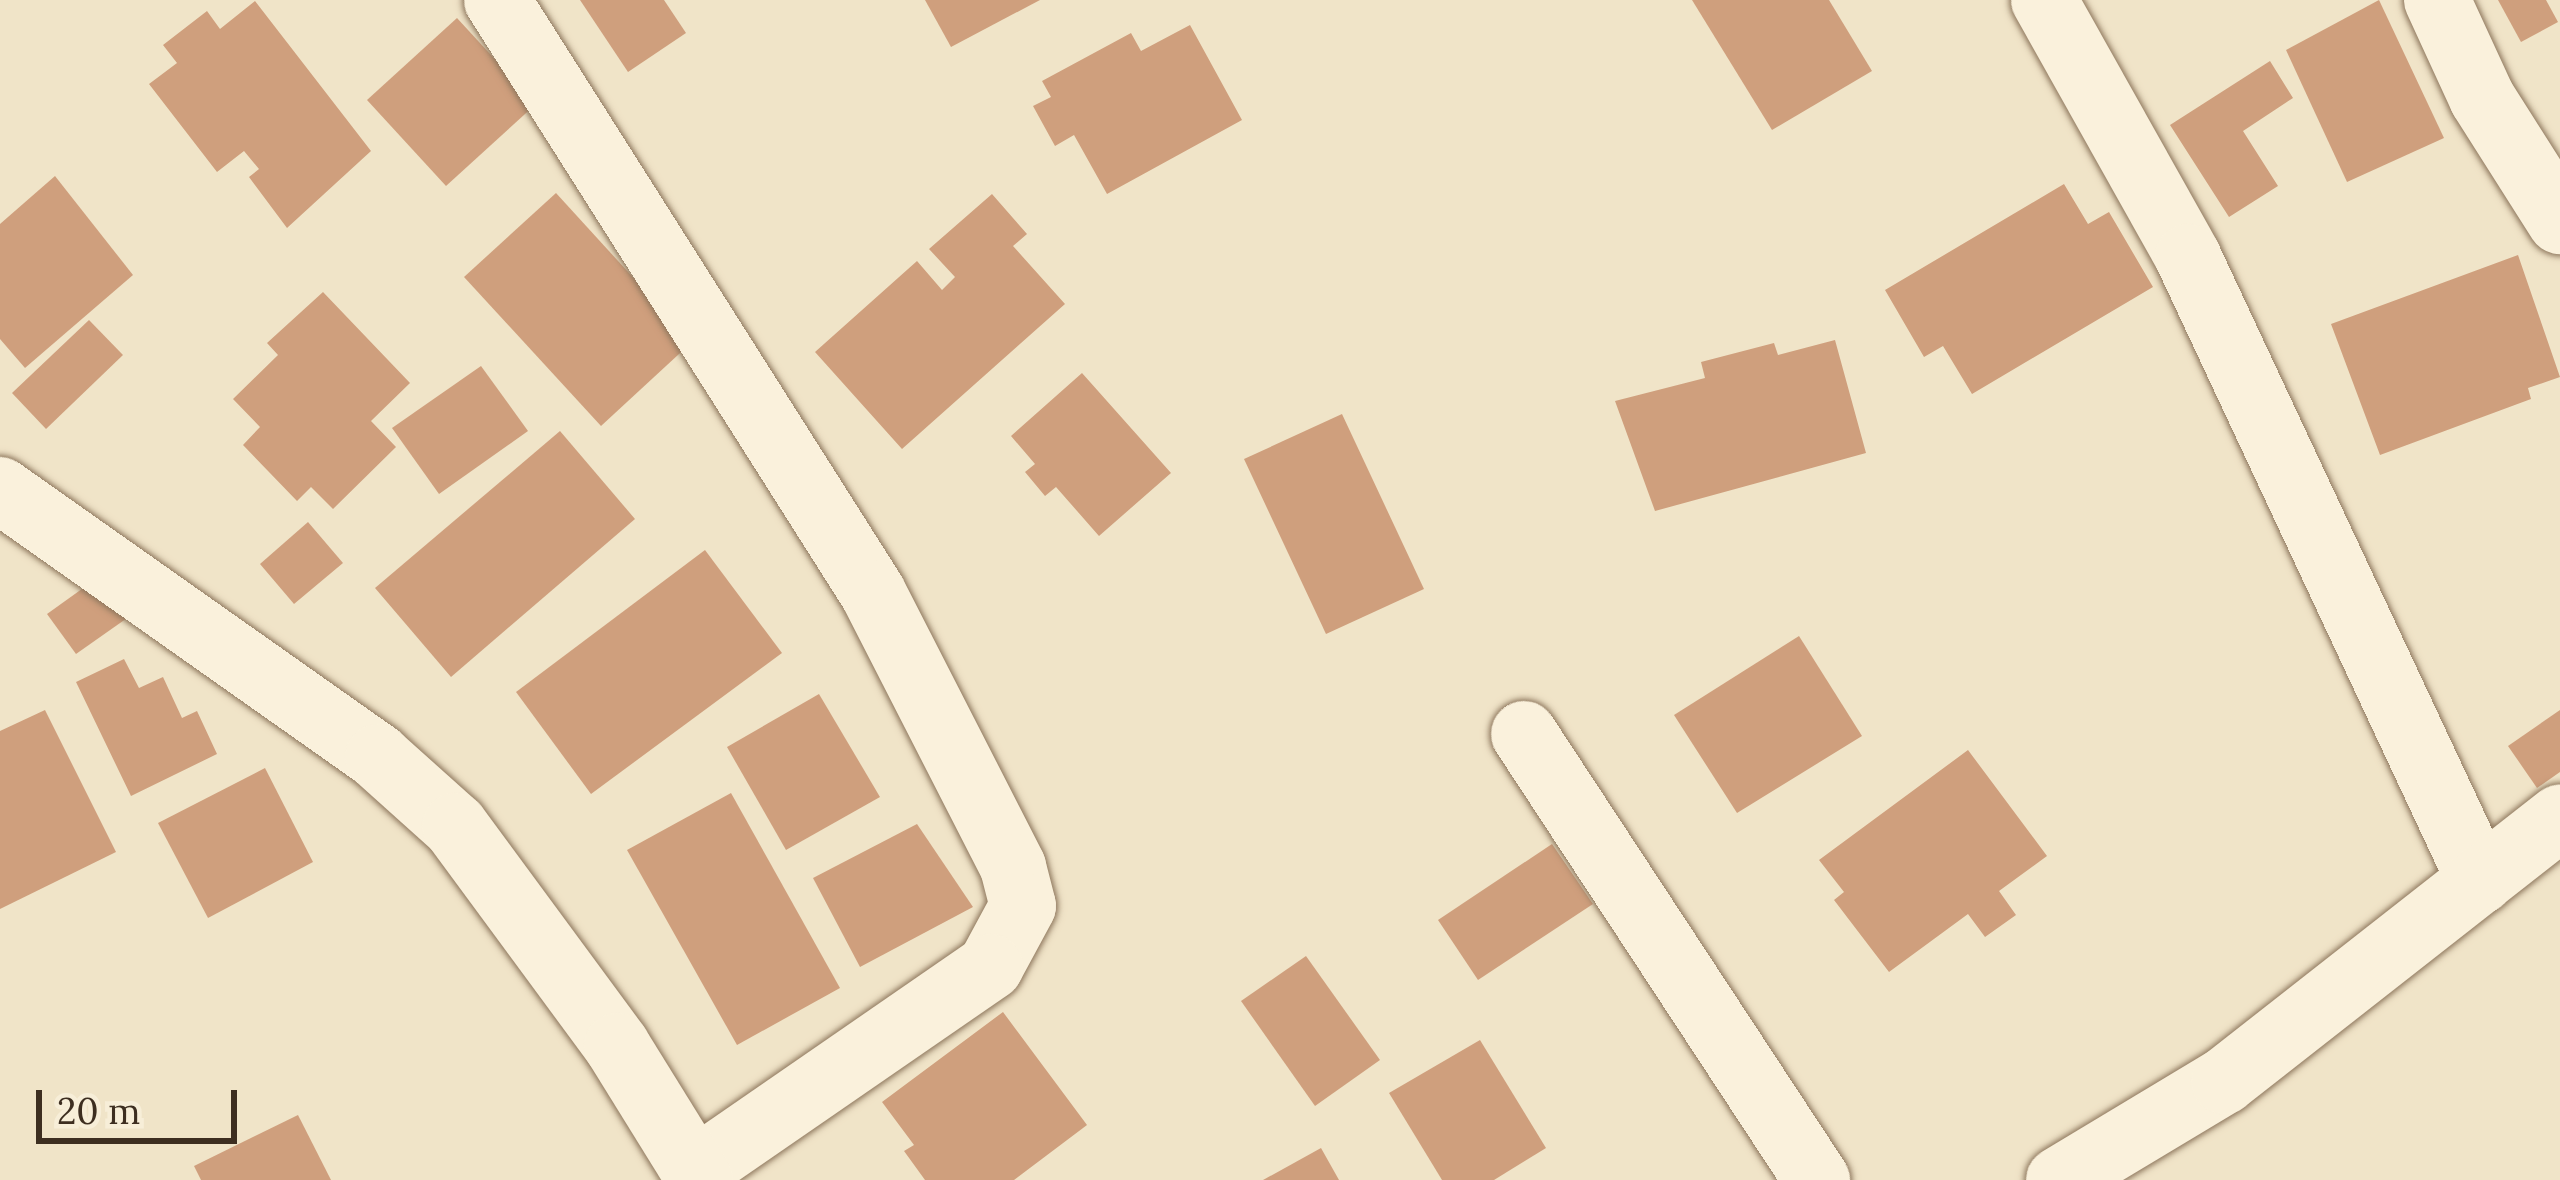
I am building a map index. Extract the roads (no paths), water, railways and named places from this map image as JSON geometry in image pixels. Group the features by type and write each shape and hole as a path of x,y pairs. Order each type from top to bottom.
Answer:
{"street":[{"path":"0,490 378,757 455,826 617,1046 697,1175 990,967 1023,906 1013,867 873,592 497,0"},
{"path":"2044,0 2188,256 2480,881"},
{"path":"2437,0 2482,98 2559,216"},
{"path":"1524,734 1817,1180"},
{"path":"2060,1180 2224,1081 2560,818"}]}
